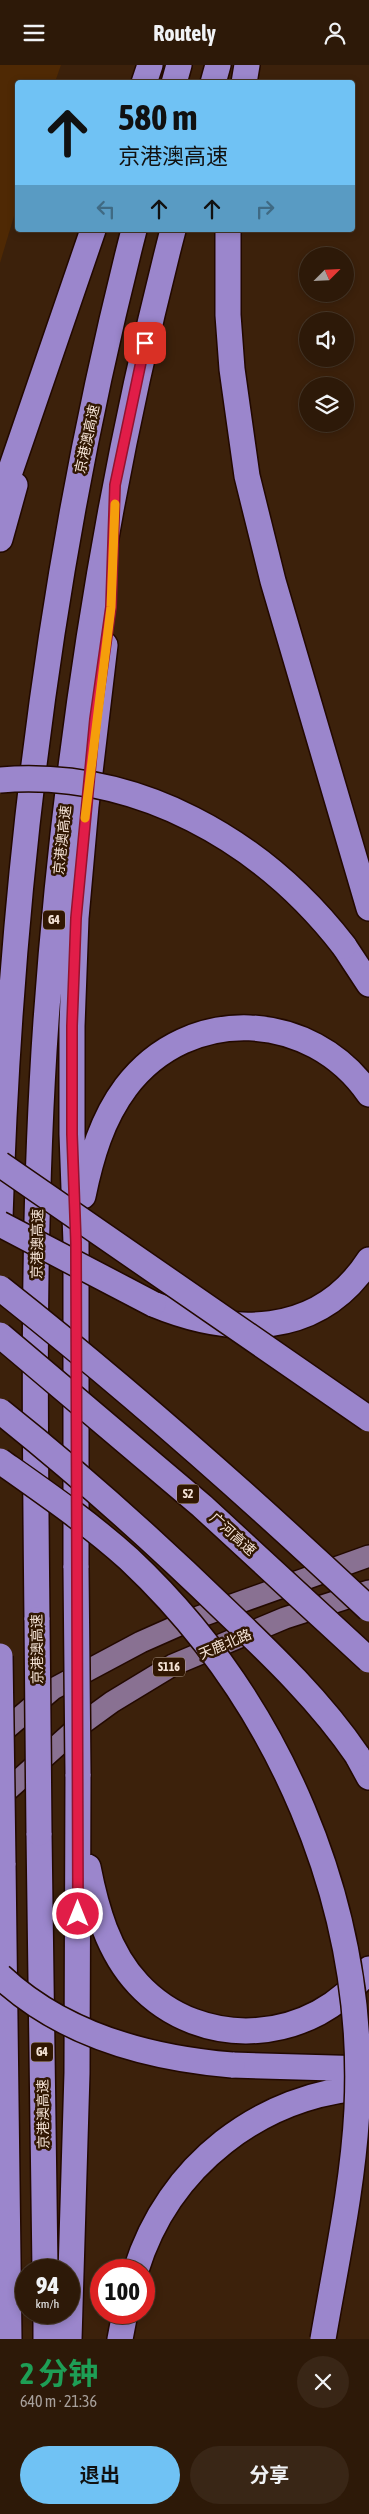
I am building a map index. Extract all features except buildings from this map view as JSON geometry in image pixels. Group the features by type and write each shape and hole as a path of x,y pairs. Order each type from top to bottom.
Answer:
{"highway":[{"path":"145,80 150,65"},
{"path":"175,80 179,65"},
{"path":"214,80 218,65"},
{"path":"244,80 247,65"},
{"path":"0,501 92,232"},
{"name":"京港澳高速","path":"0,1218 3,1121 15,942 29,803 43,694 79,478 101,371 134,232"},
{"name":"京港澳高速","path":"45,2259 37,1620 36,1242 46,1024 54,916 69,778 96,592 115,485 139,369 173,232"},
{"path":"228,232 228,315 232,369 247,476 261,537 368,906"},
{"path":"0,539 50,355"},
{"path":"69,2339 77,2073 80,1815 76,1568 76,1243 72,1134 72,1026 76,918 96,711 111,607 115,485"},
{"path":"0,780 39,779 104,787 166,807 225,835 278,874 324,920 369,984"},
{"path":"76,1243 92,1157 115,1104 125,1087 145,1066 168,1048 186,1039 223,1029 262,1028 281,1032 317,1046 334,1057 348,1069 369,1095"},
{"path":"0,1164 369,1419"},
{"path":"0,1224 153,1304 190,1319 248,1327 268,1325 305,1314 322,1305 353,1281 369,1260"},
{"path":"0,1288 211,1465 369,1609"},
{"name":"广河高速","path":"0,1335 202,1505 369,1660"},
{"path":"0,1411 39,1442 186,1572 311,1697 357,1755 369,1777"},
{"path":"0,1461 102,1536 147,1577 189,1622 241,1691 264,1729 302,1807 318,1848 342,1932 350,1975 355,2018 357,2105 349,2192 323,2339"},
{"path":"0,1656 9,2339"},
{"path":"80,1815 85,1853 94,1895 104,1928 115,1952 125,1968 145,1990 168,2009 184,2018 203,2025 241,2032 280,2028 308,2019 333,2005 348,1993 369,1969"},
{"path":"0,1976 54,2015 109,2041 168,2058 232,2065 369,2069"},
{"path":"140,2259 150,2231 178,2186 195,2167 234,2133 279,2108 303,2099 328,2092 369,2087"},
{"path":"46,2324 46,2339"},
{"path":"120,2339 123,2324"}],"main road":[{"name":"S116","path":"0,1734 53,1689 154,1636 236,1603 369,1556"},
{"name":"天鹿北路","path":"0,1797 79,1726 119,1697 173,1665 285,1618 369,1591"}],"shaded area":[{"path":"0,65 61,65 56,80 15,80 15,213 0,263"}],"slow traffic":[{"path":"85,818 97,702 111,607 115,504"}],"route":[{"path":"78,1914 76,1243 72,1134 72,1026 76,918 95,719 111,607 115,485 145,343"}]}
